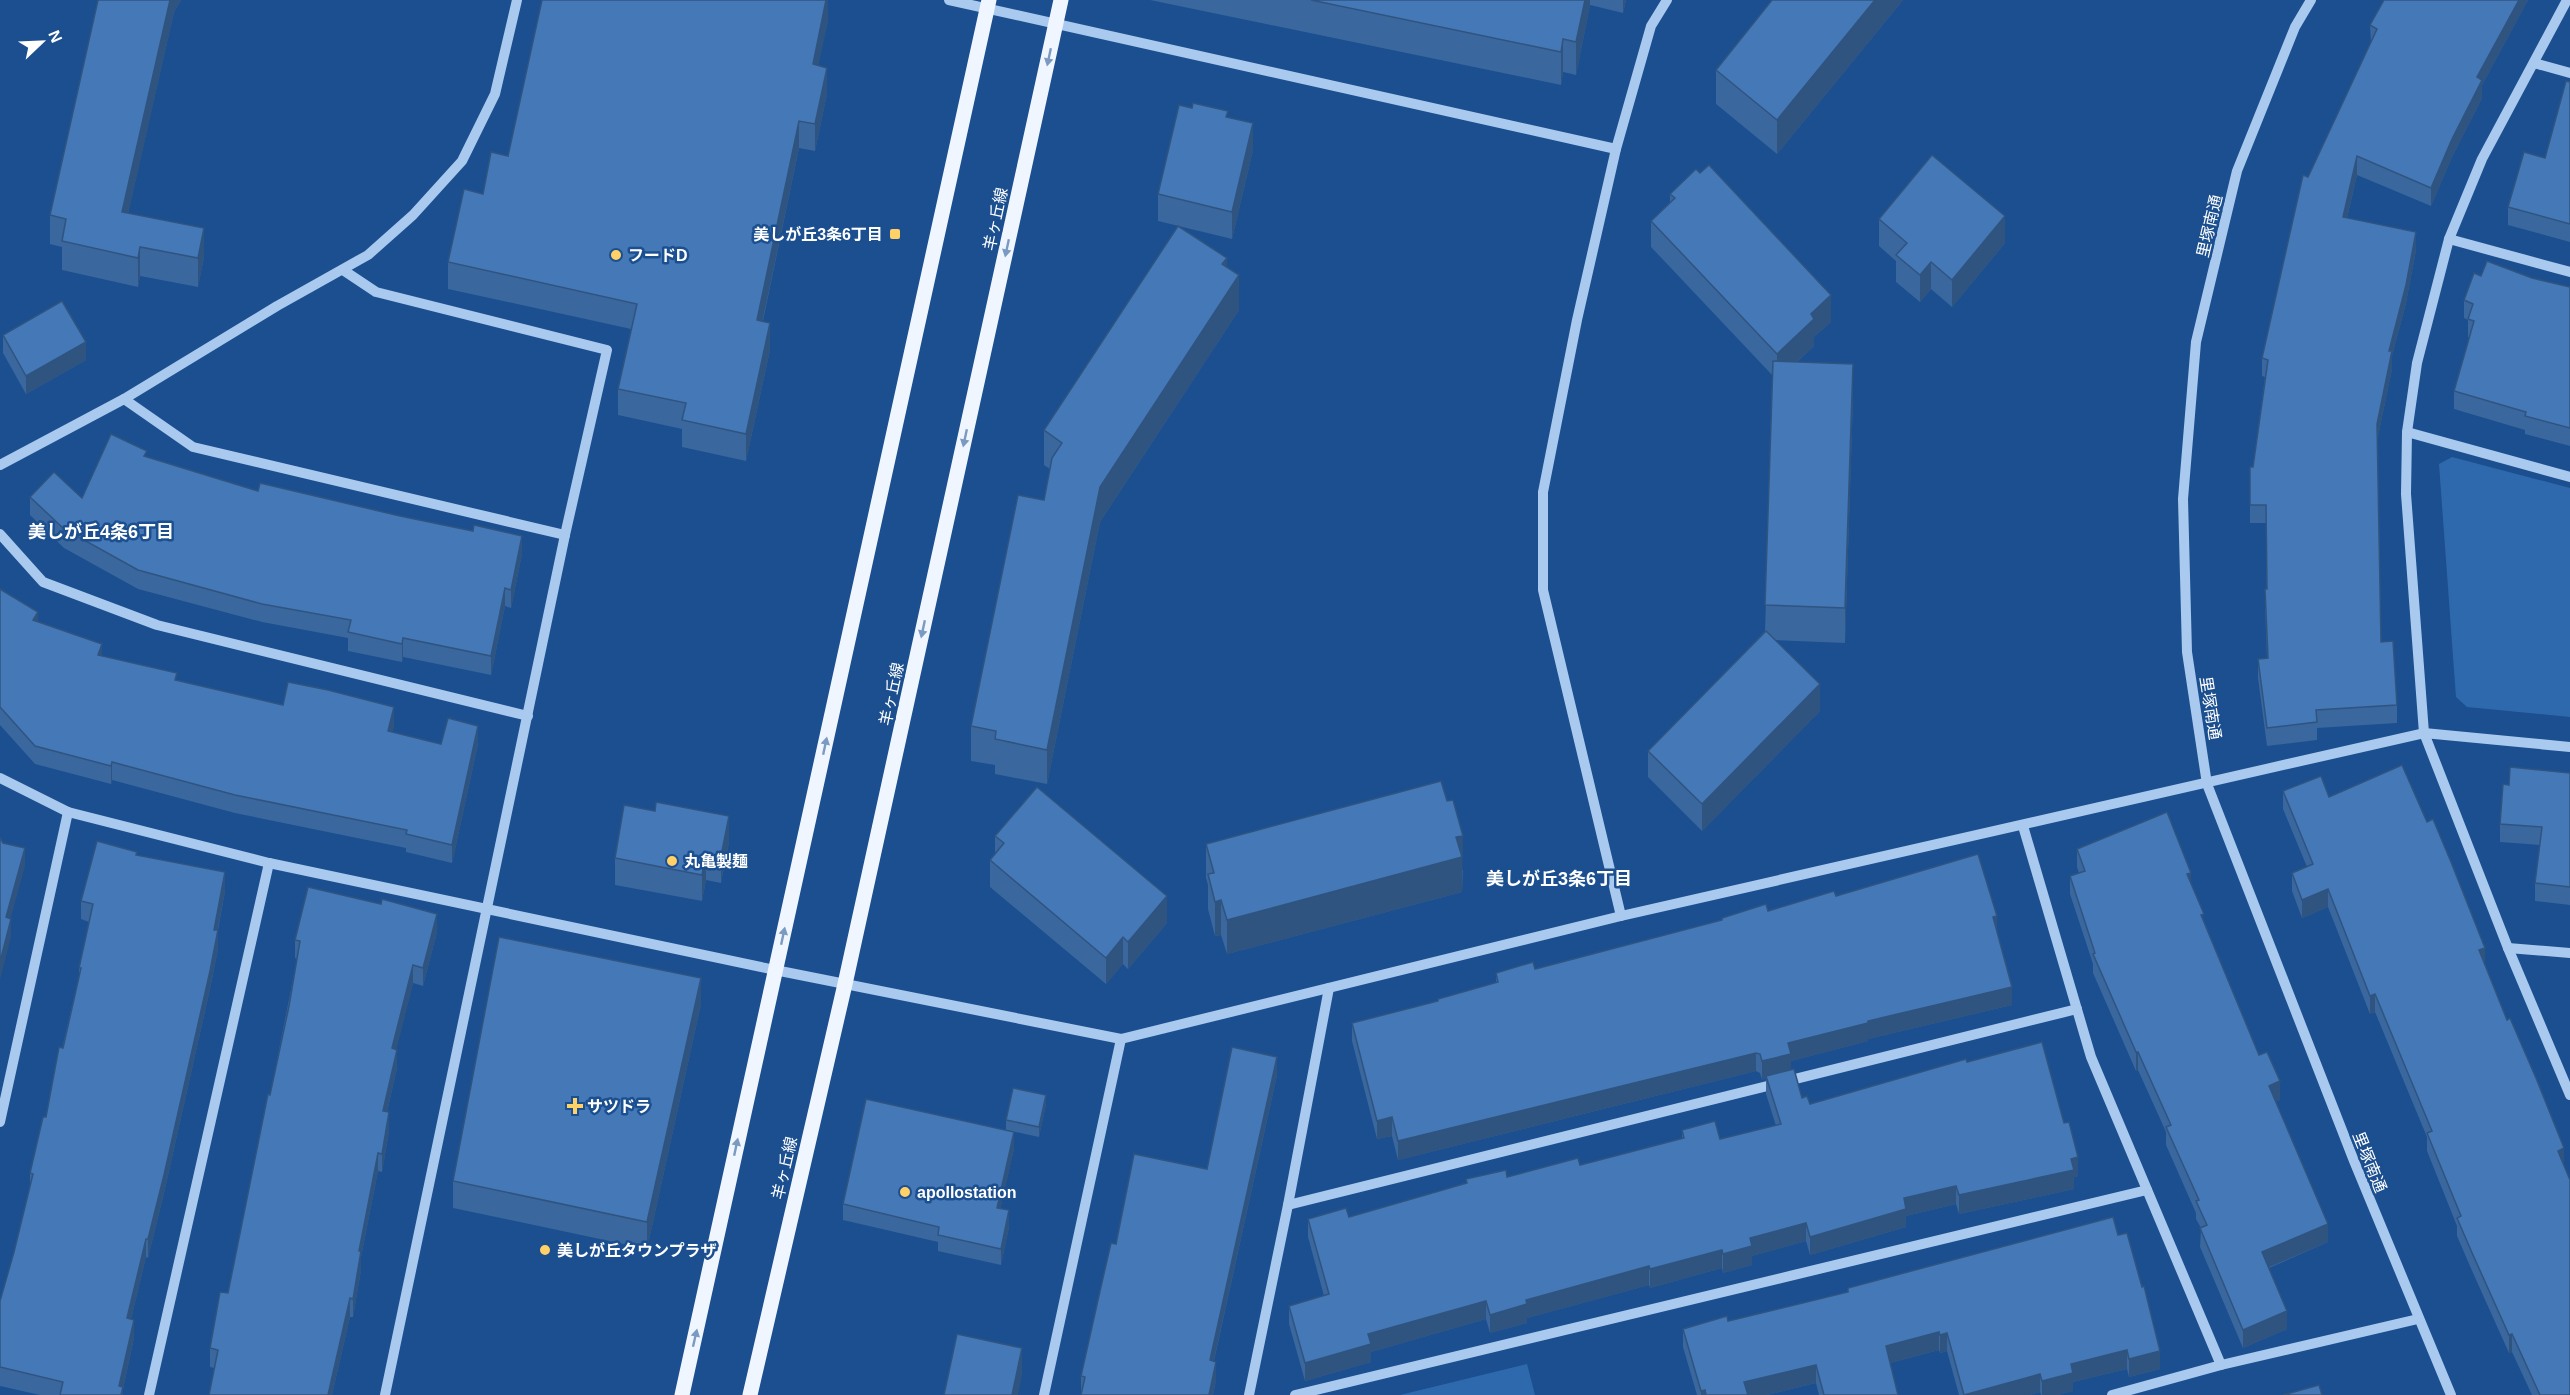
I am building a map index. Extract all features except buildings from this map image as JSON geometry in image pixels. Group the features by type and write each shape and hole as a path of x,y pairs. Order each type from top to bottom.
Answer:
{"main road":[{"name":"羊ヶ丘線","path":"750,1395 845,984 1061,0"},
{"path":"682,1395 989,4"}],"street":[{"path":"0,465 124,399 277,306 368,255 413,215 462,161 495,94 517,0"},
{"path":"949,0 989,4 1056,23 1616,149"},
{"path":"1621,915 1543,590 1543,492 1577,320 1616,149 1651,26 1667,0"},
{"name":"里塚南通","path":"2311,0 2295,27 2237,171 2196,342 2183,499 2187,652 2207,784 2354,1161 2451,1395"},
{"path":"2567,0 2482,159 2449,239 2417,363 2407,432 2406,494 2424,733 2508,948 2570,1095"},
{"path":"2534,63 2570,72"},
{"path":"2449,239 2570,272"},
{"path":"343,270 376,292 607,350 565,535 385,1395"},
{"path":"124,399 193,447 565,535"},
{"path":"2407,432 2570,477"},
{"path":"0,534 43,582 157,625 528,716"},
{"path":"0,778 68,812 269,862 775,970 1121,1039 1621,915 2023,826 2424,733 2570,747"},
{"path":"0,1122 2,1099 68,812"},
{"path":"2023,826 2091,1057 2221,1365"},
{"path":"149,1395 269,862"},
{"path":"2508,948 2570,953"},
{"path":"1249,1395 1329,988"},
{"path":"1288,1205 2077,1009"},
{"path":"1044,1395 1121,1039"},
{"path":"1295,1395 2147,1190"},
{"path":"2112,1395 2221,1365 2418,1319"}],"shaded area":[{"path":"2452,457 2570,488 2570,717 2467,707 2456,697 2439,464"},
{"path":"1527,1364 1535,1395 1400,1395"}],"place":[{"name":"美しが丘3条6丁目","path":"895,234"},
{"name":"フードD","path":"616,255"},
{"name":"丸亀製麺","path":"672,861"},
{"name":"サツドラ","path":"575,1106"},
{"name":"apollostation","path":"905,1192"},
{"name":"美しが丘タウンプラザ","path":"545,1250"}],"district":[{"name":"美しが丘4条6丁目","path":"101,532"},
{"name":"美しが丘3条6丁目","path":"1559,879"}]}
